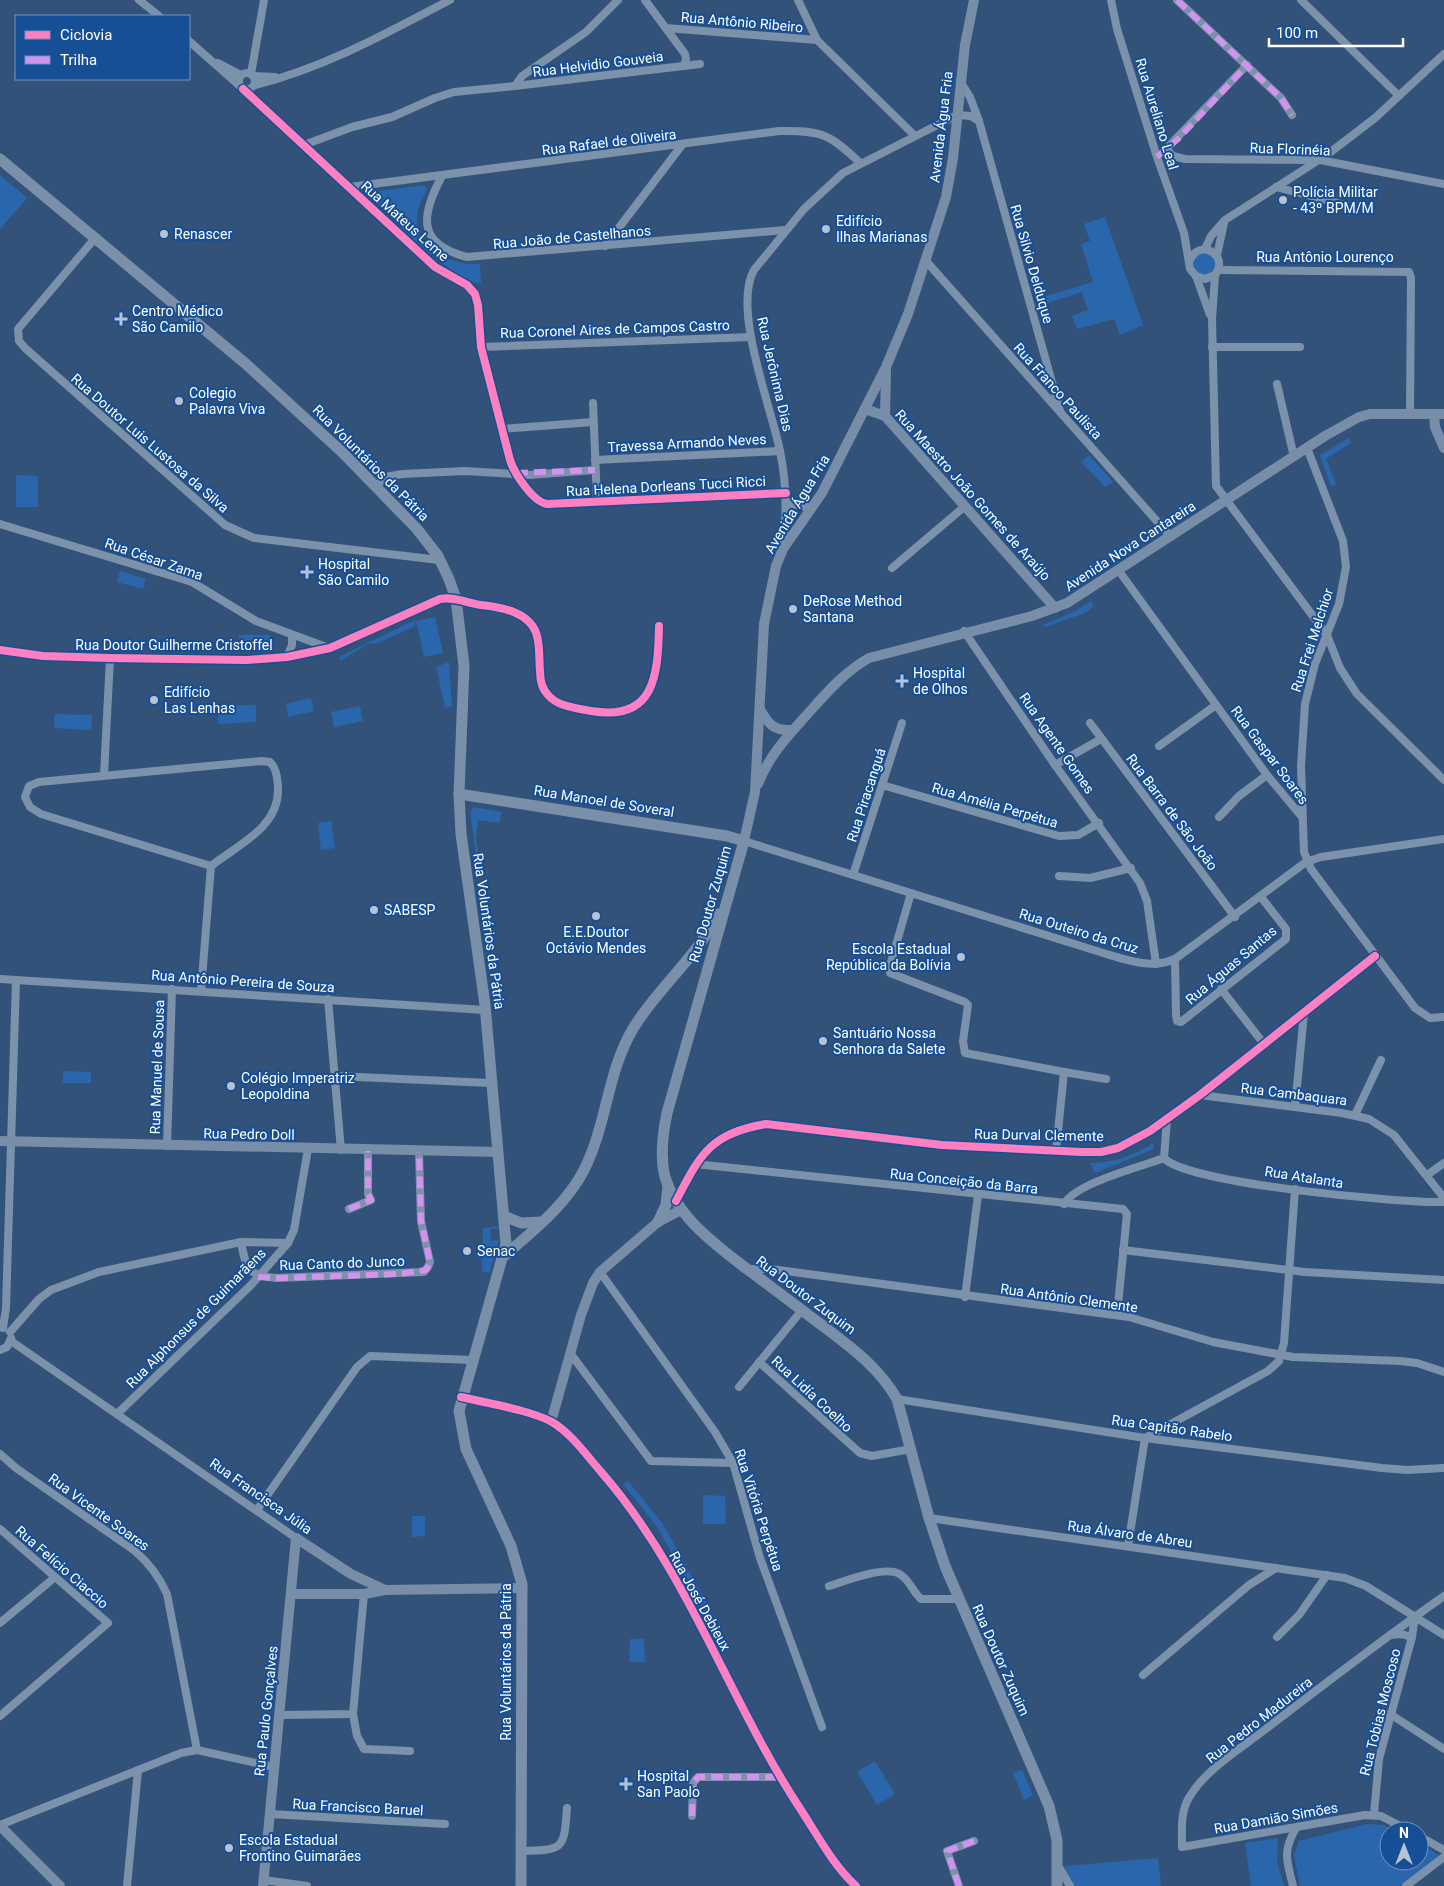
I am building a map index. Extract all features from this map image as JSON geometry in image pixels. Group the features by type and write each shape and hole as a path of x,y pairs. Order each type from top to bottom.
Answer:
{"main road":[{"name":"Avenida Água Fria","path":"758,723 766,610 776,566 783,549 812,508 886,368 901,334 946,197 953,158 960,81 974,0"},
{"name":"Rua Voluntários da Pátria","path":"0,159 96,237 246,364 343,453 417,529 440,560 456,599 464,666 459,794 461,834 485,1010 490,1083 504,1216 504,1256 461,1397 459,1410 466,1449 511,1546 522,1588 521,1886"},
{"name":"Avenida Água Fria","path":"885,416 886,368"},
{"name":"Rua Maestro João Gomes de Araújo","path":"865,409 885,416 1055,608"},
{"name":"Avenida Nova Cantareira","path":"755,792 774,751 839,680 856,665 889,652 964,631 1032,616 1075,599 1294,456 1364,416 1439,414"},
{"path":"1439,414 1435,427 1444,448"},
{"path":"1032,616 1040,608 1043,594"},
{"path":"759,708 771,726 778,730 792,730"},
{"name":"Rua Doutor Zuquim","path":"758,723 755,792 744,841 664,1125 662,1153 668,1185 679,1205 701,1231 868,1362 888,1383 897,1399 929,1518 958,1599 1049,1806 1057,1840 1057,1886"},
{"name":"Rua Manoel de Soveral","path":"459,794 727,836 744,841"},
{"path":"504,1256 567,1196 584,1170 593,1147 616,1067 634,1026 700,944 718,913 725,908"},
{"name":"Rua Pedro Doll","path":"0,1141 368,1151 497,1152"},
{"path":"658,1222 666,1205 668,1185"},
{"path":"551,1422 588,1295 600,1272 679,1205"},
{"path":"504,1216 521,1224 541,1222"},
{"name":"Rua José Debieux","path":"461,1397 551,1422 569,1436 611,1483 648,1535 702,1627 780,1777 830,1856 856,1886"},
{"name":"Rua Francisca Júlia","path":"296,1538 351,1574 385,1590 522,1588"},
{"name":"Rua Paulo Gonçalves","path":"263,1883 296,1538"},
{"path":"345,1594 351,1574"},
{"path":"292,1594 364,1594 385,1590"},
{"path":"0,1826 60,1886"}],"street":[{"path":"139,0 158,15"},
{"path":"252,75 264,0"},
{"path":"285,78 241,75 238,81 242,88 285,78 364,44 450,0"},
{"path":"515,86 522,76 586,32 618,0"},
{"name":"Rua Helvidio Gouveia","path":"645,0 684,54 686,59 684,66"},
{"path":"798,0 817,40 914,135"},
{"name":"Rua Aureliano Leal","path":"1111,0 1157,157 1184,234 1190,260 1190,269 1196,276 1212,319"},
{"path":"1177,0 1281,98 1292,115"},
{"path":"1301,0 1399,96"},
{"name":"Rua Antônio Ribeiro","path":"666,28 817,40"},
{"name":"Rua Mateus Leme","path":"190,42 435,267 467,285 475,294 478,305 481,347 501,429 516,474 539,502 547,504"},
{"path":"1190,260 1197,251 1205,248 1211,236 1225,220 1337,148 1399,96 1444,54"},
{"name":"Rua Mateus Leme","path":"208,57 241,75"},
{"name":"Rua Helvidio Gouveia","path":"304,145 352,127 392,117 435,98 454,92 700,64"},
{"path":"1157,157 1247,66"},
{"name":"Rua Mateus Leme","path":"252,75 254,86 263,107"},
{"name":"Rua Silvio Delduque","path":"960,81 970,96 979,121 1061,413"},
{"path":"957,115 971,116 979,121"},
{"name":"Rua Jerônima Dias","path":"783,549 787,503 786,492 780,451 751,337 746,300 749,281 786,230 815,197 860,163 957,115"},
{"name":"Rua Rafael de Oliveira","path":"350,187 803,130 826,135 860,163"},
{"path":"605,246 682,145"},
{"path":"1337,148 1336,154 1342,164"},
{"name":"Rua Florinéia","path":"1166,150 1181,159 1320,160 1444,184"},
{"path":"1290,160 1297,164 1299,172"},
{"name":"Rua João de Castelhanos","path":"442,176 427,207 427,222 430,234 437,244 448,252 467,257 786,230"},
{"path":"1276,187 1345,205"},
{"path":"1205,248 1217,255 1225,220"},
{"name":"Rua Aureliano Leal","path":"1184,234 1197,251"},
{"name":"Rua Doutor Luis Lustosa da Silva","path":"96,237 18,329 17,336 25,348 226,525 254,538 440,560"},
{"name":"Rua Aureliano Leal","path":"1217,255 1212,319 1216,486 1326,635 1340,668 1357,694 1444,780"},
{"name":"Rua Franco Paulista","path":"926,261 1171,537"},
{"path":"1196,276 1205,279 1217,272"},
{"name":"Rua Antônio Lourenço","path":"1217,272 1409,272 1411,278 1410,414"},
{"name":"Rua Coronel Aires de Campos Castro","path":"481,347 751,337"},
{"path":"1212,347 1300,347"},
{"path":"1277,384 1294,456"},
{"path":"593,403 597,502"},
{"path":"501,429 593,422"},
{"name":"Rua Frei Melchior","path":"1302,817 1302,745 1305,704 1311,678 1339,604 1346,568 1346,553 1343,541 1307,448"},
{"name":"Travessa Armando Neves","path":"595,460 780,451"},
{"path":"376,487 385,477 402,474 465,471 516,474 595,470"},
{"name":"Rua Helena Dorleans Tucci Ricci","path":"547,504 786,492"},
{"path":"787,503 812,508"},
{"path":"892,568 964,507"},
{"name":"Rua César Zama","path":"0,524 192,582 256,621 292,636 330,648"},
{"name":"Rua Gaspar Soares","path":"1119,571 1267,775 1302,817 1306,862"},
{"name":"Rua Doutor Guilherme Cristoffel","path":"0,650 42,656 110,658 247,660 287,657 330,648 440,599 456,599"},
{"path":"456,599 472,604 498,607 527,621 537,636 540,676 548,695 568,706 596,712 626,711 636,706 651,690 658,660 659,626"},
{"name":"Rua Agente Gomes","path":"964,631 1055,765 1131,868 1147,901 1156,964"},
{"path":"287,657 292,645 292,636"},
{"path":"104,775 110,658"},
{"path":"1159,746 1216,705"},
{"name":"Rua Piracanguá","path":"853,875 902,723"},
{"name":"Rua Barra de São João","path":"1090,723 1235,917"},
{"path":"1055,765 1102,739"},
{"path":"201,991 211,866 270,820 277,803 278,792 276,772 270,762 104,775 34,783 26,792 27,802 41,814 211,866"},
{"path":"1219,817 1239,796 1267,775"},
{"name":"Rua Amélia Perpétua","path":"882,786 1060,836 1078,835 1099,823"},
{"name":"Rua Outeiro da Cruz","path":"744,841 1100,952 1138,962 1156,964 1175,959 1235,917 1306,862 1321,856 1444,839"},
{"path":"1306,862 1375,956 1422,1014 1430,1018 1444,1017"},
{"path":"1059,876 1090,878 1131,868"},
{"path":"911,892 889,969 890,973 965,1002 968,1005 963,1041 965,1053 1106,1079"},
{"name":"Rua Águas Santas","path":"1175,959 1177,1021 1182,1021 1287,936 1286,929 1261,896"},
{"name":"Rua Durval Clemente","path":"679,1205 694,1164 714,1144 748,1127 766,1124 942,1145 1101,1152 1118,1148 1134,1141 1200,1095 1375,956"},
{"name":"Rua Antônio Pereira de Souza","path":"0,979 485,1010"},
{"path":"0,1350 7,1347 11,1341 4,1329 16,980"},
{"name":"Rua Manuel de Sousa","path":"166,1146 172,990"},
{"path":"1221,990 1264,1044"},
{"path":"328,999 341,1150"},
{"path":"1294,1107 1304,1013"},
{"path":"1355,1115 1382,1060"},
{"path":"1056,1151 1064,1072"},
{"path":"334,1076 490,1083"},
{"name":"Rua Cambaquara","path":"1200,1095 1355,1115 1369,1119 1394,1135 1444,1198"},
{"path":"1064,1204 1068,1197 1081,1188 1164,1158 1167,1119"},
{"name":"Rua Alphonsus de Guimarãens","path":"117,1414 258,1277 288,1242 294,1230 308,1149"},
{"path":"348,1209 371,1200 368,1194 368,1151"},
{"name":"Rua Canto do Junco","path":"258,1277 399,1274 426,1270 430,1262 422,1221 419,1152"},
{"name":"Rua Atalanta","path":"1164,1158 1173,1166 1196,1172 1295,1189 1384,1200 1444,1202"},
{"path":"1427,1175 1444,1163"},
{"name":"Rua Conceição da Barra","path":"694,1164 1125,1210 1117,1315"},
{"path":"1128,1546 1145,1438 1268,1371 1282,1356 1295,1189"},
{"path":"965,1297 978,1195"},
{"path":"4,1329 39,1299 70,1281 99,1272 241,1242 288,1242"},
{"path":"241,1242 247,1266 258,1277"},
{"path":"1123,1250 1290,1271 1444,1280"},
{"name":"Rua Antônio Clemente","path":"747,1268 771,1269 965,1297 1117,1315 1149,1322 1213,1342 1251,1348 1282,1356 1305,1359 1409,1362 1435,1367 1444,1372"},
{"name":"Rua Vitória Perpétua","path":"600,1272 715,1432 733,1463 760,1558 822,1727"},
{"name":"Rua Lidía Coelho","path":"802,1310 759,1362 860,1453 872,1456 911,1449"},
{"name":"Rua Francisca Júlia","path":"11,1341 296,1538"},
{"path":"570,1353 651,1460 672,1463 733,1463"},
{"path":"257,1510 357,1366 365,1358 370,1356 472,1360"},
{"path":"738,1387 759,1362"},
{"name":"Rua Capitão Rabelo","path":"897,1399 1145,1438 1382,1468 1414,1470 1444,1468"},
{"name":"Rua Vicente Soares","path":"0,1454 16,1468 135,1551 150,1564 160,1578 167,1594 197,1750"},
{"name":"Rua Álvaro de Abreu","path":"929,1518 1345,1578 1366,1586 1444,1635"},
{"name":"Rua Felício Ciaccio","path":"0,1529 54,1578 108,1623 0,1716"},
{"path":"0,1541 7,1535"},
{"path":"1143,1675 1249,1585 1276,1568"},
{"path":"830,1586 882,1571 893,1571 903,1576 921,1599 958,1599"},
{"path":"1277,1637 1304,1608 1327,1575"},
{"path":"0,1623 54,1578"},
{"path":"364,1594 354,1714 357,1736 364,1749 410,1751"},
{"name":"Rua Pedro Madureira","path":"1182,1847 1184,1807 1190,1795 1201,1782 1222,1763 1444,1596"},
{"name":"Rua Tobias Moscoso","path":"1374,1814 1379,1759 1412,1637 1415,1616"},
{"path":"1390,1635 1400,1634 1412,1637"},
{"path":"280,1715 354,1714"},
{"path":"1390,1714 1444,1749"},
{"path":"0,1826 181,1753 197,1750 274,1767"},
{"path":"127,1886 138,1770"},
{"path":"692,1816 693,1783 698,1777 780,1777"},
{"path":"521,1851 552,1850 559,1846 565,1835 567,1808"},
{"name":"Rua Francisco Baruel","path":"270,1814 445,1824"},
{"path":"1374,1814 1389,1821"},
{"name":"Rua Damião Simões","path":"1182,1847 1374,1814"},
{"path":"1294,1886 1286,1857 1288,1843 1296,1828"},
{"path":"959,1886 947,1851 974,1842"},
{"path":"1429,1842 1444,1850"},
{"path":"1406,1886 1444,1857"},
{"path":"1058,1867 1070,1886"},
{"path":"263,1883 307,1886"}],"shaded area":[{"path":"0,175 27,198 0,229"},
{"path":"424,185 427,189 418,211 417,224 420,235 426,245 445,258 468,264 480,264 481,283 455,273 439,261 391,218 370,195 372,192"},
{"path":"1105,217 1143,325 1120,335 1114,319 1077,329 1072,316 1088,310 1082,292 1038,306 1036,299 1093,282 1081,244 1090,241 1084,224"},
{"path":"1204,253 1212,256 1215,264 1212,272 1204,275 1196,272 1193,264 1196,256"},
{"path":"1349,438 1351,443 1326,459 1336,484 1331,487 1320,455"},
{"path":"1089,455 1113,482 1105,487 1081,462"},
{"path":"16,475 38,476 38,507 16,507"},
{"path":"120,571 146,579 143,589 117,582"},
{"path":"1091,601 1094,606 1085,613 1045,627 1043,625 1075,611"},
{"path":"435,617 443,653 424,657 416,621"},
{"path":"415,620 415,626 378,643 368,644 340,661 339,657"},
{"path":"239,635 270,635 270,650 239,649"},
{"path":"449,662 452,706 445,708 436,667"},
{"path":"311,698 314,711 288,717 286,704"},
{"path":"256,705 256,722 218,724 218,706"},
{"path":"360,706 363,721 334,727 331,712"},
{"path":"55,714 92,715 91,730 54,728"},
{"path":"474,807 502,812 499,823 478,820 476,839 480,863 477,862 470,812"},
{"path":"331,821 335,848 321,850 318,823"},
{"path":"63,1071 91,1072 91,1083 63,1083"},
{"path":"1153,1143 1154,1149 1095,1173 1090,1163 1107,1162 1123,1158"},
{"path":"497,1226 498,1229 490,1229 491,1241 499,1240 489,1273 482,1271 483,1230 484,1228"},
{"path":"628,1481 663,1524 713,1615 707,1618 658,1528 623,1484"},
{"path":"703,1495 725,1496 726,1524 703,1524"},
{"path":"412,1516 425,1516 425,1536 412,1537"},
{"path":"630,1639 644,1639 645,1662 629,1662"},
{"path":"875,1761 895,1794 877,1805 857,1772"},
{"path":"1022,1769 1033,1795 1024,1800 1013,1773"},
{"path":"1367,1824 1379,1825 1379,1871 1420,1871 1400,1886 1300,1886 1294,1855 1299,1841"},
{"path":"1278,1838 1277,1862 1284,1886 1251,1886 1245,1843"},
{"path":"1429,1849 1440,1856 1429,1864"},
{"path":"1158,1858 1161,1886 1073,1886 1065,1870 1066,1866"}],"marked path":[{"path":"1177,0 1281,98 1292,115"},
{"path":"1157,157 1178,139 1247,65"},
{"path":"516,473 595,470"},
{"path":"349,1209 371,1200 368,1194 368,1151"},
{"path":"258,1277 399,1274 426,1270 430,1262 421,1221 419,1152"},
{"path":"692,1816 693,1783 698,1777 780,1777"},
{"path":"959,1886 947,1851 974,1841"}],"cycle path":[{"path":"243,89 435,267 467,285 475,294 478,305 481,347 510,460 520,479 536,498 547,504 786,493"},
{"path":"0,650 43,656 110,658 247,660 287,657 330,648 440,599 450,598 506,609 522,616 529,621 537,636 541,681 548,695 557,702 568,706 612,713 628,709 640,702 649,691 657,662 659,626"},
{"path":"676,1201 700,1159 719,1140 732,1133 766,1124 942,1145 1082,1152 1101,1152 1118,1148 1150,1131 1200,1095 1375,956"},
{"path":"461,1397 520,1410 552,1422 573,1439 602,1473 633,1512 660,1553 775,1768 826,1850 856,1886"}],"place":[{"name":"Polícia Militar - 43º BPM/M","path":"1283,200"},
{"name":"Edifício Ilhas Marianas","path":"826,229"},
{"name":"Renascer","path":"164,234"},
{"name":"Centro Médico São Camilo","path":"121,319"},
{"name":"Colegio Palavra Viva","path":"179,401"},
{"name":"Hospital São Camilo","path":"307,572"},
{"name":"DeRose Method Santana","path":"793,609"},
{"name":"Hospital de Olhos","path":"902,681"},
{"name":"Edifício Las Lenhas","path":"154,700"},
{"name":"SABESP","path":"374,910"},
{"name":"E.E.Doutor Octávio Mendes","path":"596,916"},
{"name":"Escola Estadual República da Bolívia","path":"961,957"},
{"name":"Santuário Nossa Senhora da Salete","path":"823,1041"},
{"name":"Colégio Imperatriz Leopoldina","path":"231,1086"},
{"name":"Senac","path":"467,1251"},
{"name":"Hospital San Paolo","path":"626,1784"},
{"name":"Escola Estadual Frontino Guimarães","path":"229,1848"}]}
